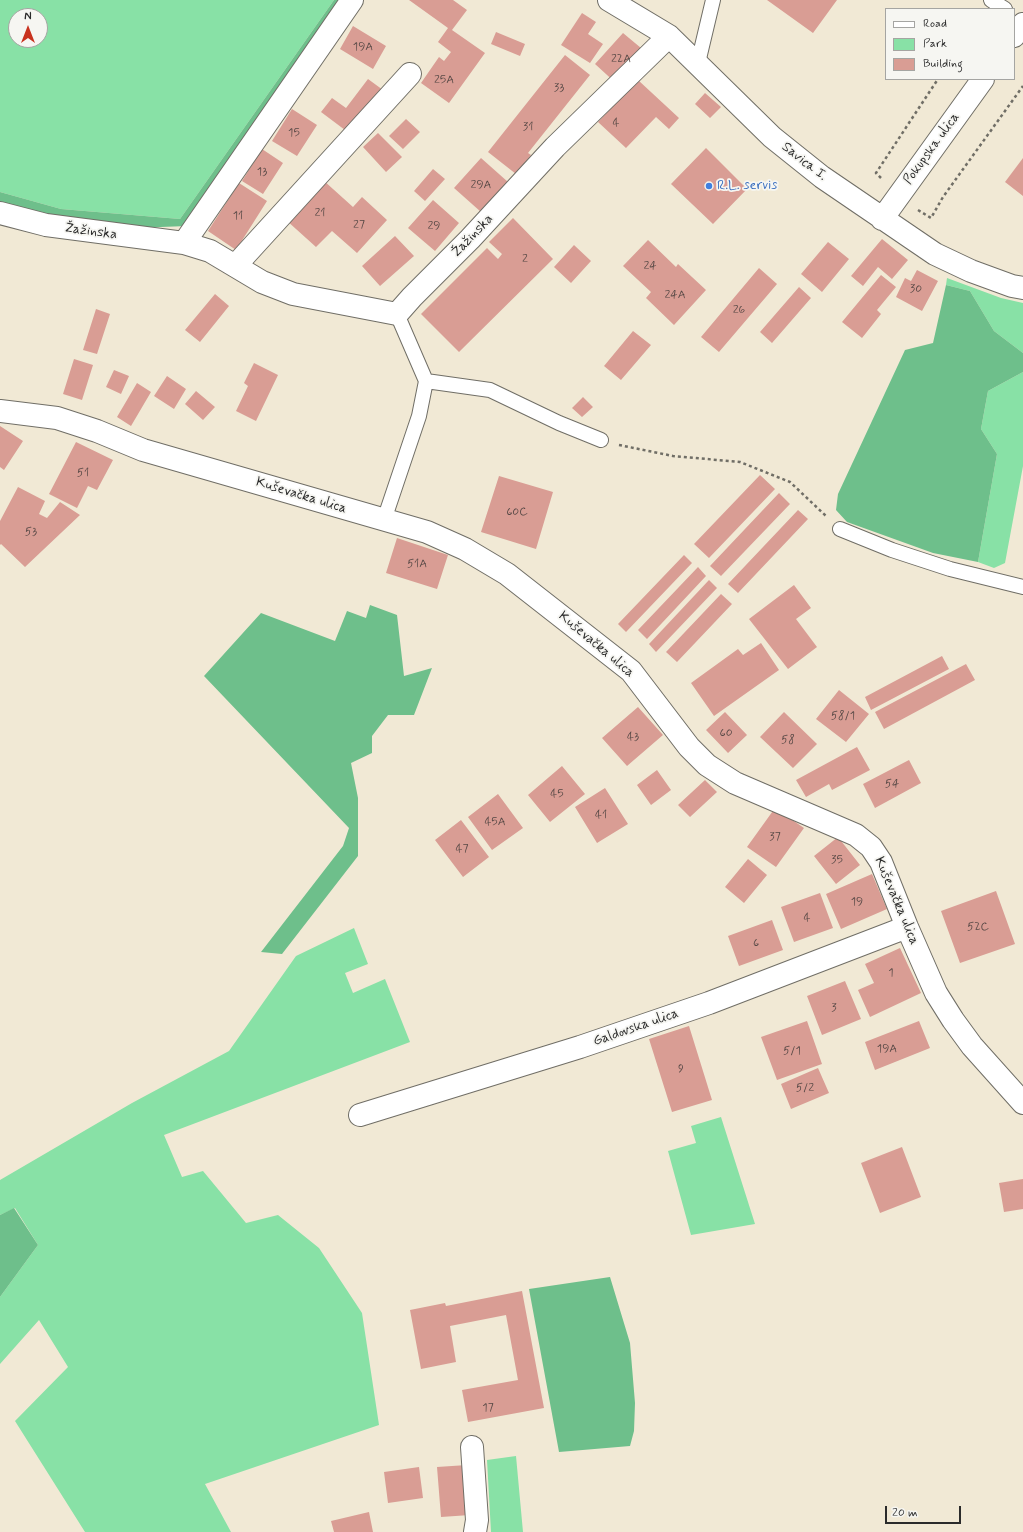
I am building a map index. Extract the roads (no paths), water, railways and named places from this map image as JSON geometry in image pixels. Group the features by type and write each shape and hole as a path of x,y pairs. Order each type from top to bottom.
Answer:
{"street":[{"path":"184,243 352,0"},
{"name":"Savica I.","path":"609,0 669,36 772,137 822,177 882,219 935,254 971,271 1012,286 1023,288"},
{"path":"1015,34 1023,22"},
{"name":"Žažinska","path":"0,213 46,226 184,243 210,251 262,282 293,294 397,314 412,297 470,240 555,147 669,36"},
{"path":"235,266 410,74"},
{"name":"Pokupska ulica","path":"882,219 982,80"},
{"name":"Kuševačka ulica","path":"0,411 57,418 97,431 143,450 427,532 465,549 507,574 631,671 689,747 707,765 735,783 856,835 871,847 881,862 936,993 972,1046 1023,1103"},
{"name":"Galdovska ulica","path":"360,1115 580,1047 709,1004 907,927"},
{"path":"472,1447 477,1520 475,1532"}],"lane":[{"path":"698,63 713,0"},
{"path":"991,0 1003,8"},
{"path":"1015,16 1023,22"},
{"path":"384,520 419,416 426,381 397,314"},
{"path":"426,381 490,390 559,423 602,440"},
{"path":"840,530 942,567 1023,587"}],"place":[{"name":"R.L. servis","path":"709,186"}]}
